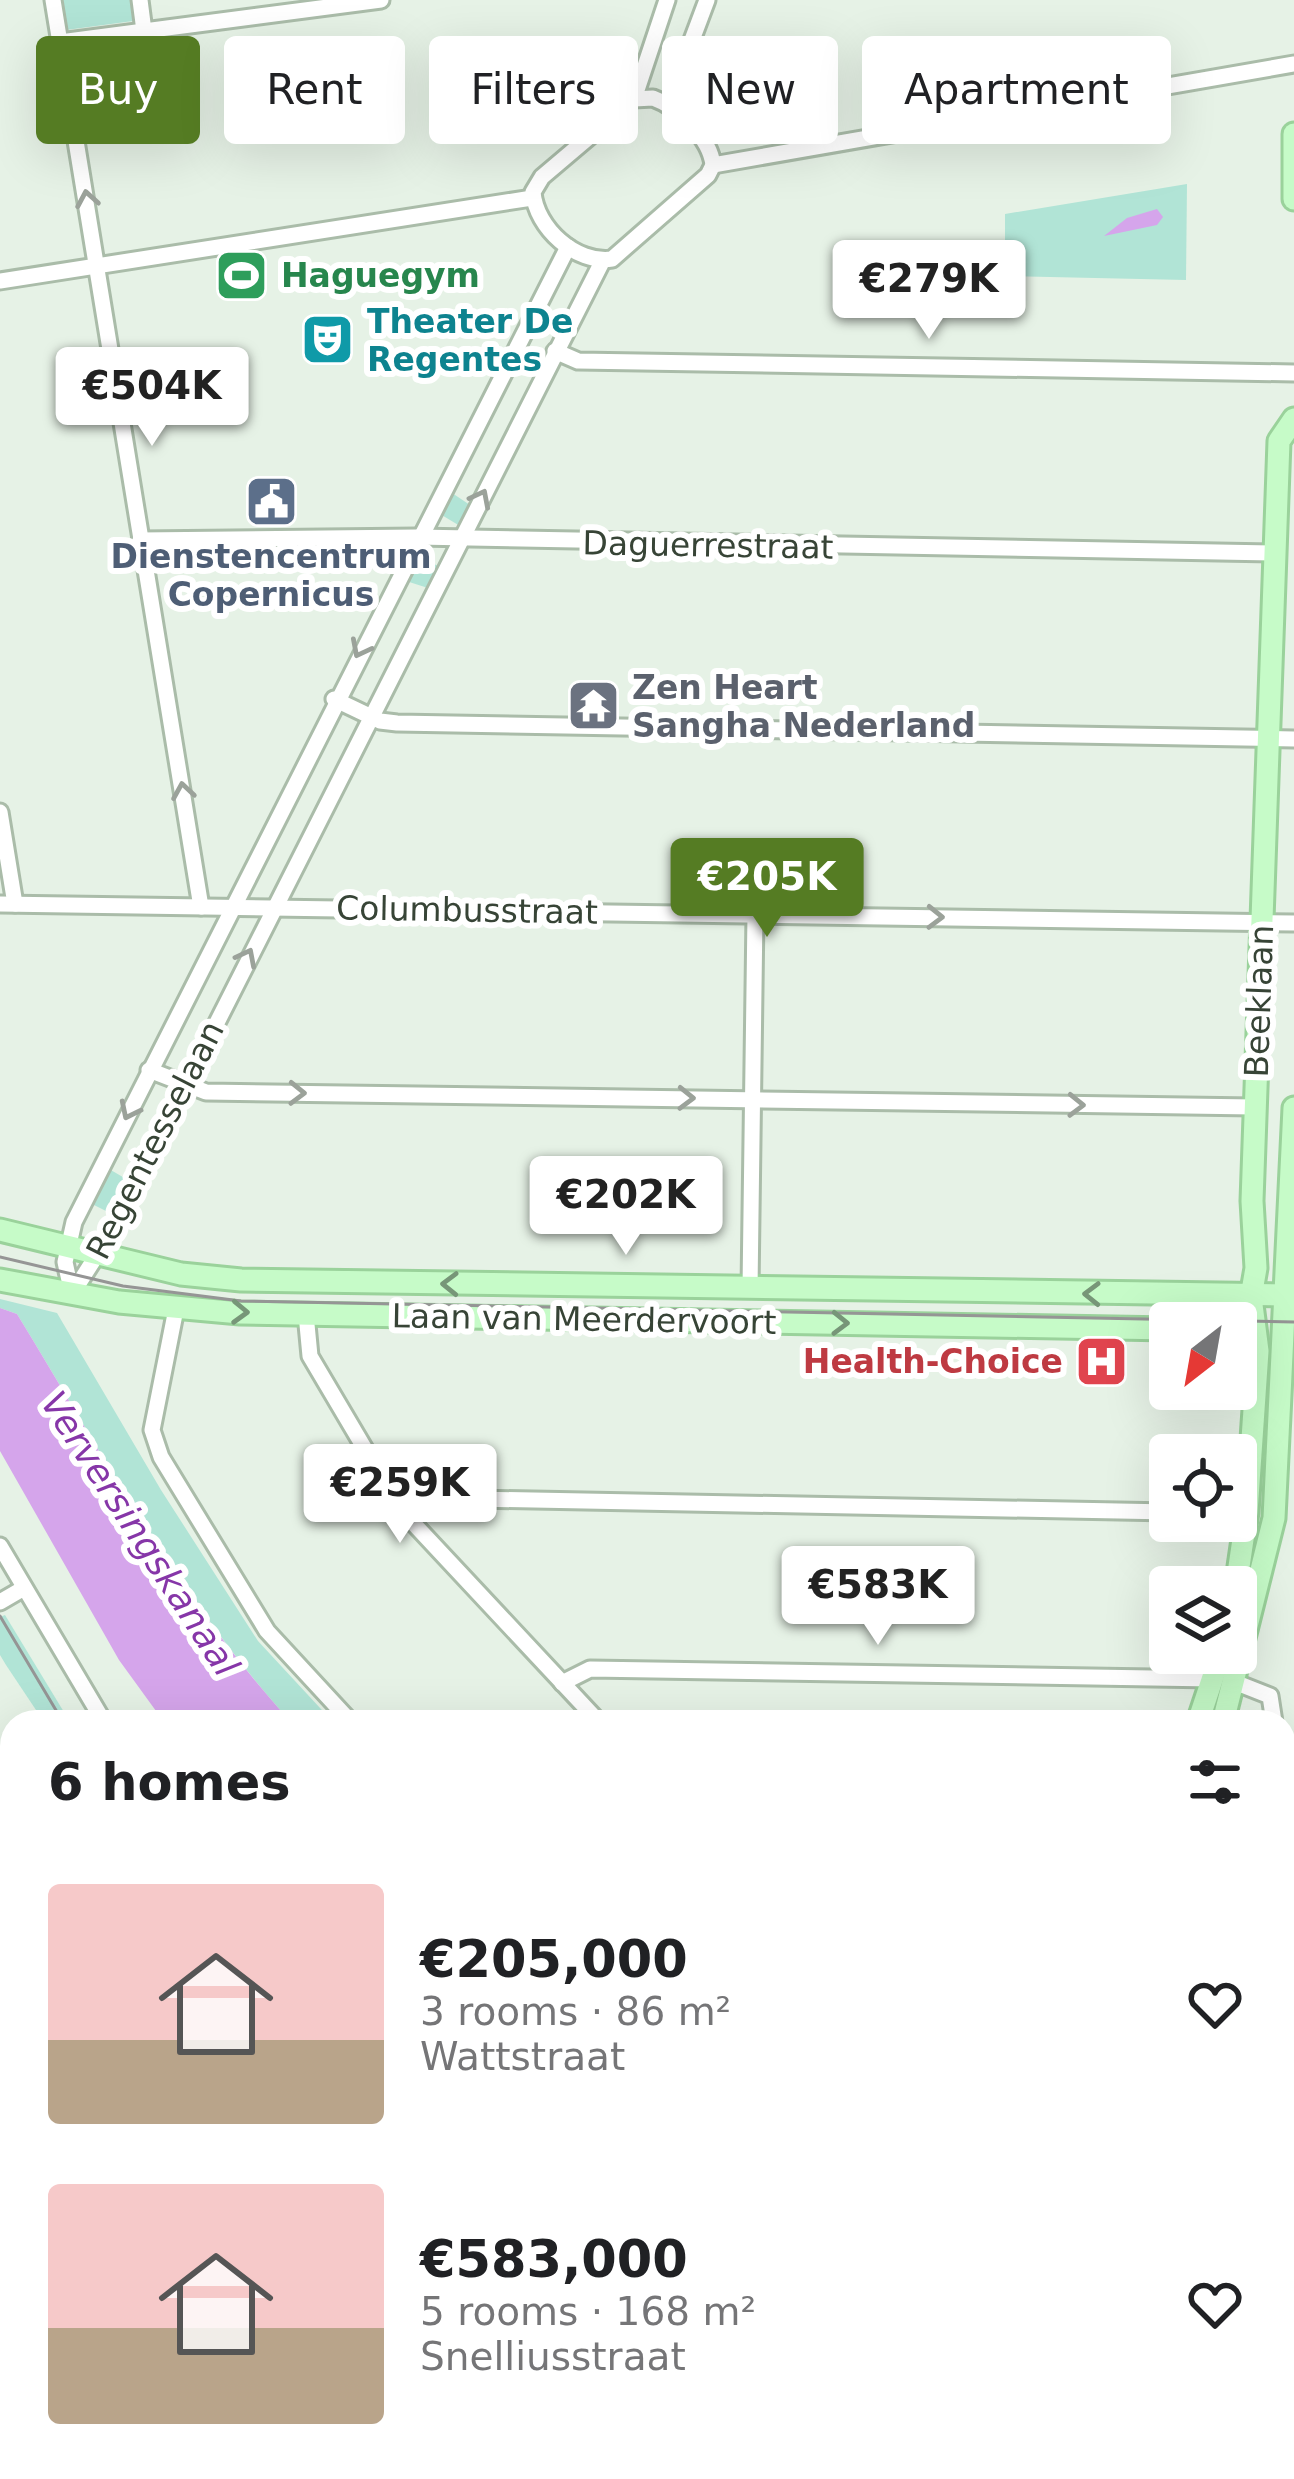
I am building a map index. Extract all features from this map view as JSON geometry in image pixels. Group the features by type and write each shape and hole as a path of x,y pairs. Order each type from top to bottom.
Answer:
{"street":[{"path":"53,0 59,36"},
{"path":"140,0 144,31"},
{"path":"109,36 381,0"},
{"path":"638,87 667,0"},
{"path":"693,36 706,0"},
{"path":"532,198 543,221 568,247 603,260 659,219 713,164 1294,64"},
{"path":"1294,134 1294,199"},
{"path":"77,144 201,907"},
{"path":"532,198 542,177 581,144"},
{"path":"704,144 713,164"},
{"path":"0,281 532,198"},
{"name":"Regentesselaan","path":"72,1294 67,1245 149,1070 568,247"},
{"name":"Regentesselaan","path":"72,1294 100,1253 603,260"},
{"path":"555,351 578,361 1294,374"},
{"name":"Beeklaan","path":"1227,1710 1274,1518 1282,1402 1266,1335 1251,1297 1256,1268 1255,1108 1279,441 1294,418"},
{"name":"Daguerrestraat","path":"140,540 417,537 1275,554"},
{"path":"334,699 369,717 397,723 1294,739"},
{"path":"0,812 7,904"},
{"name":"Columbusstraat","path":"7,904 1294,923"},
{"path":"750,1289 754,914"},
{"path":"149,1070 206,1092 1255,1108"},
{"name":"Beeklaan","path":"1253,1434 1266,1335 1290,1295 1294,1108"},
{"name":"Laan van Meerdervoort","path":"0,1230 181,1274 241,1280 1290,1295"},
{"name":"Laan van Meerdervoort","path":"0,1280 176,1309 1149,1329"},
{"path":"176,1309 152,1430 161,1457 267,1630 340,1710"},
{"path":"306,1314 310,1356 401,1510 588,1710"},
{"path":"1282,1402 1294,1370"},
{"path":"401,1510 423,1498 1149,1512"},
{"path":"0,1546 97,1710"},
{"path":"0,1601 23,1588"},
{"path":"562,1683 590,1669 1214,1679"},
{"path":"1202,1710 1215,1674"},
{"path":"1237,1683 1270,1696 1272,1710"}],"shaded area":[{"path":"62,0 130,0 133,21 66,30"},
{"path":"1187,184 1186,280 1005,276 1005,214"},
{"path":"452,493 470,505 460,526 440,514"},
{"path":"419,556 438,566 428,588 406,581"},
{"path":"109,1169 128,1180 110,1213 92,1204"},
{"path":"0,1299 57,1313 161,1490 258,1641 322,1710 281,1710 251,1675 178,1576 17,1314 0,1308"},
{"path":"5,1615 63,1710 36,1710 0,1655 0,1617"}],"water":[{"path":"1157,209 1163,217 1157,225 1104,236 1127,218"},
{"name":"Verversingskanaal","path":"0,1308 17,1314 178,1576 281,1710 155,1710 119,1660 0,1451"}],"tram line":[{"path":"0,1257 123,1286 241,1301 1294,1322"},
{"path":"0,1616 56,1710"}],"place":[{"name":"Haguegym","path":"242,275"},
{"name":"Theater De Regentes","path":"328,340"},
{"name":"Dienstencentrum Copernicus","path":"271,502"},
{"name":"Zen Heart Sangha Nederland","path":"593,706"},
{"name":"Health-Choice","path":"1102,1361"}]}
